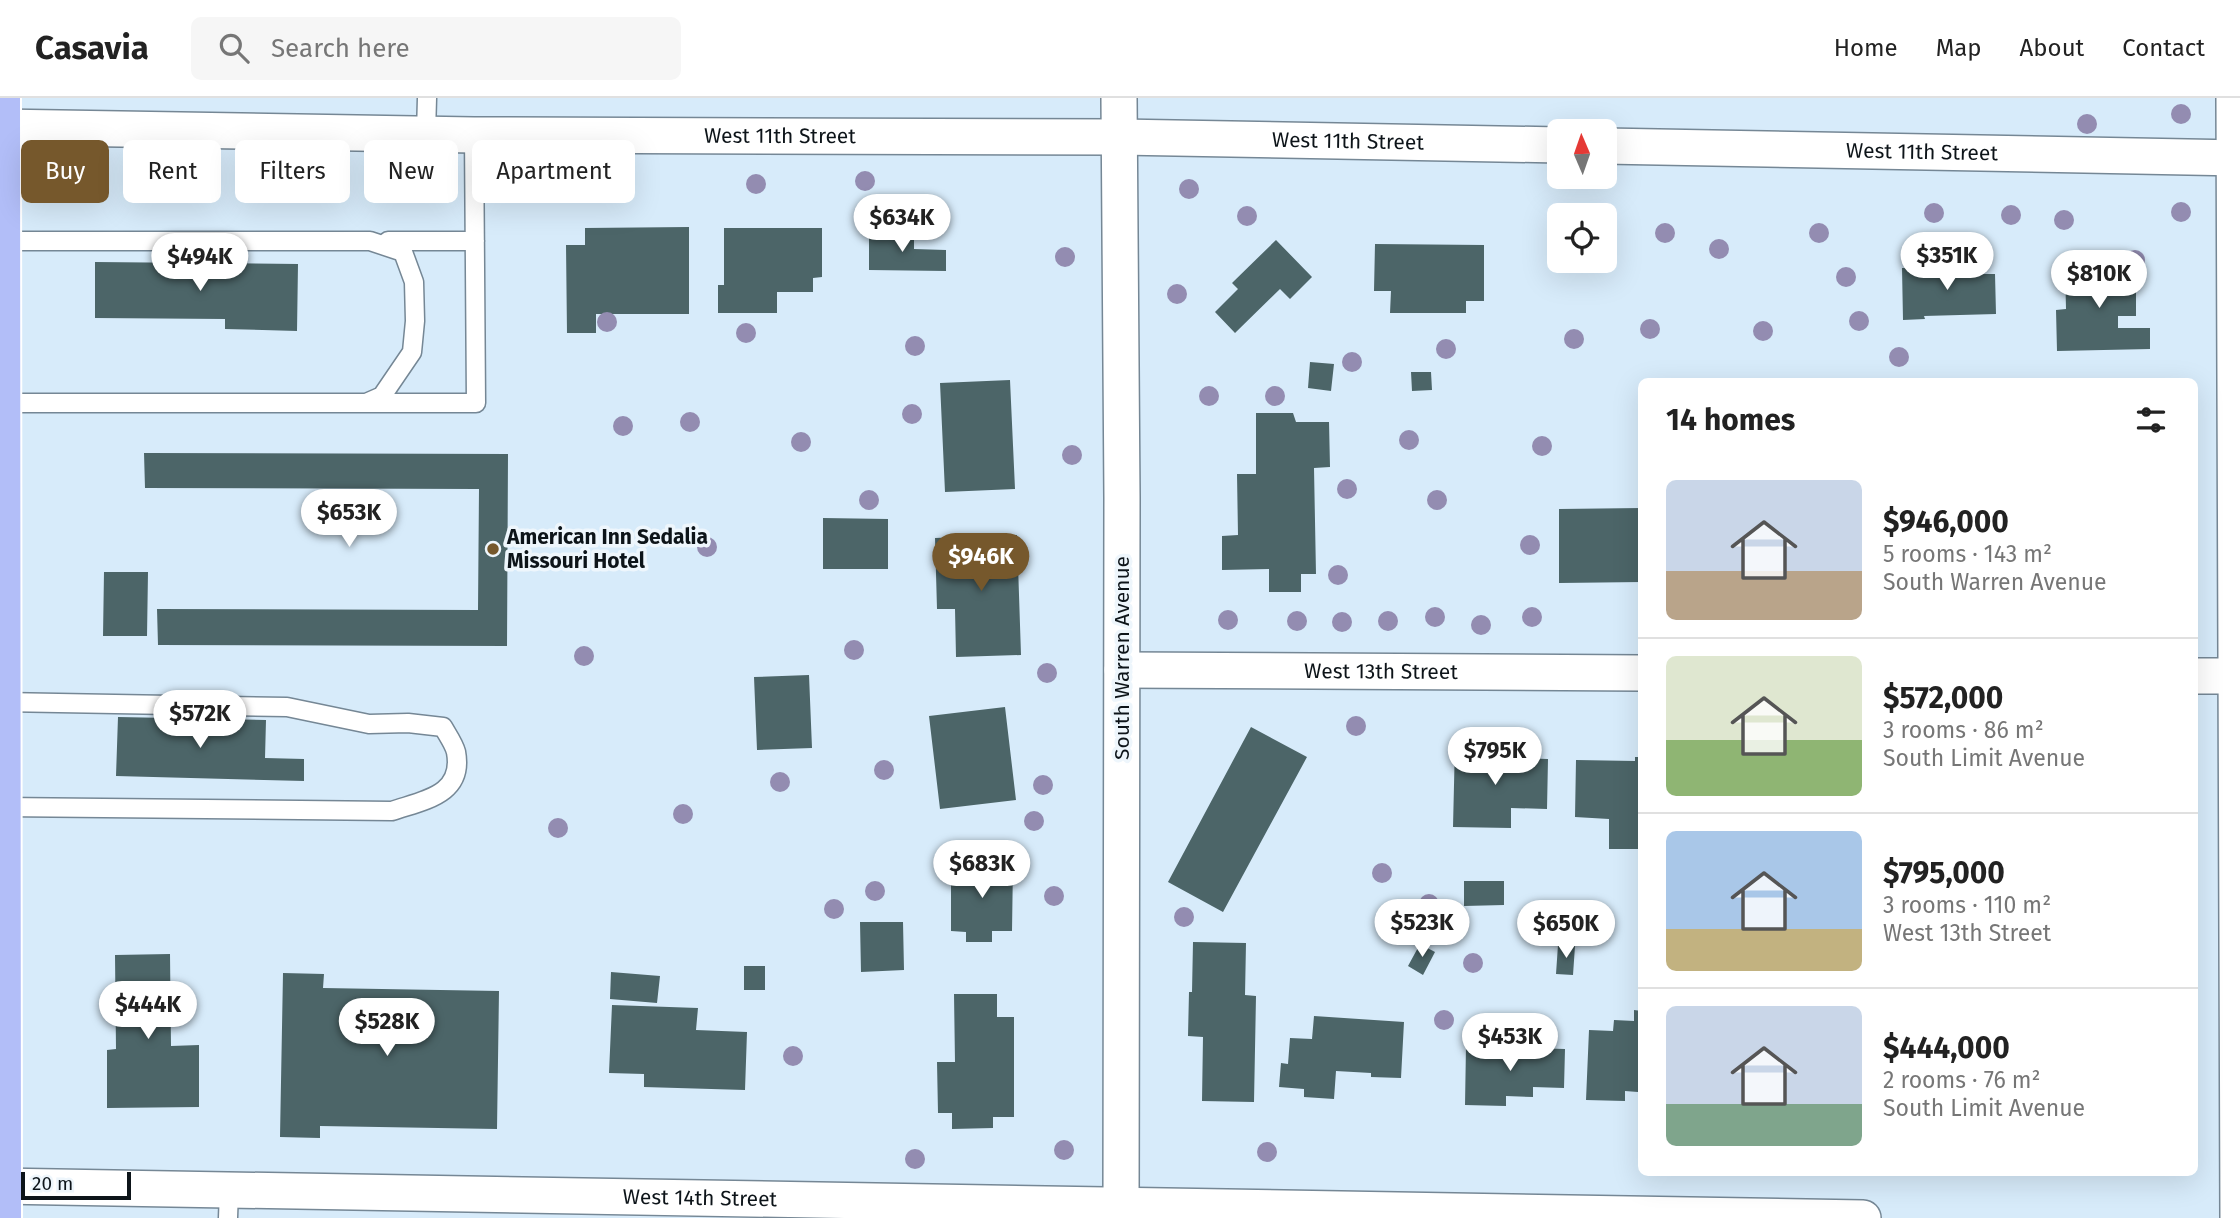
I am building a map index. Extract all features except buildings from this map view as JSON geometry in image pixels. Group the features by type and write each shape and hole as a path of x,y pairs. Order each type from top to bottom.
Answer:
{"highway":[{"path":"1,117 1,1197"}],"street":[{"name":"South Warren Avenue","path":"1119,98 1121,1212"},
{"path":"2234,98 2237,158 2238,1218"},
{"name":"West 11th Street","path":"1,117 474,135 1120,137 1547,145"},
{"name":"West 11th Street","path":"1617,146 2237,158"},
{"name":"West 13th Street","path":"1122,670 1638,673"},
{"path":"2198,676 2236,676"},
{"name":"West 14th Street","path":"1,1197 229,1204 1863,1218"}],"lane":[{"path":"426,98 426,133"},
{"path":"2,403 477,403 474,135"},
{"path":"2,240 475,241"},
{"path":"366,404 382,396 412,352 415,321 414,282 403,252 370,240"},
{"path":"2,702 287,707 369,724 408,723 443,727 456,750 456,777 442,794 392,811 2,807"}],"place":[{"name":"American Inn Sedalia Missouri Hotel","path":"493,549"}]}
